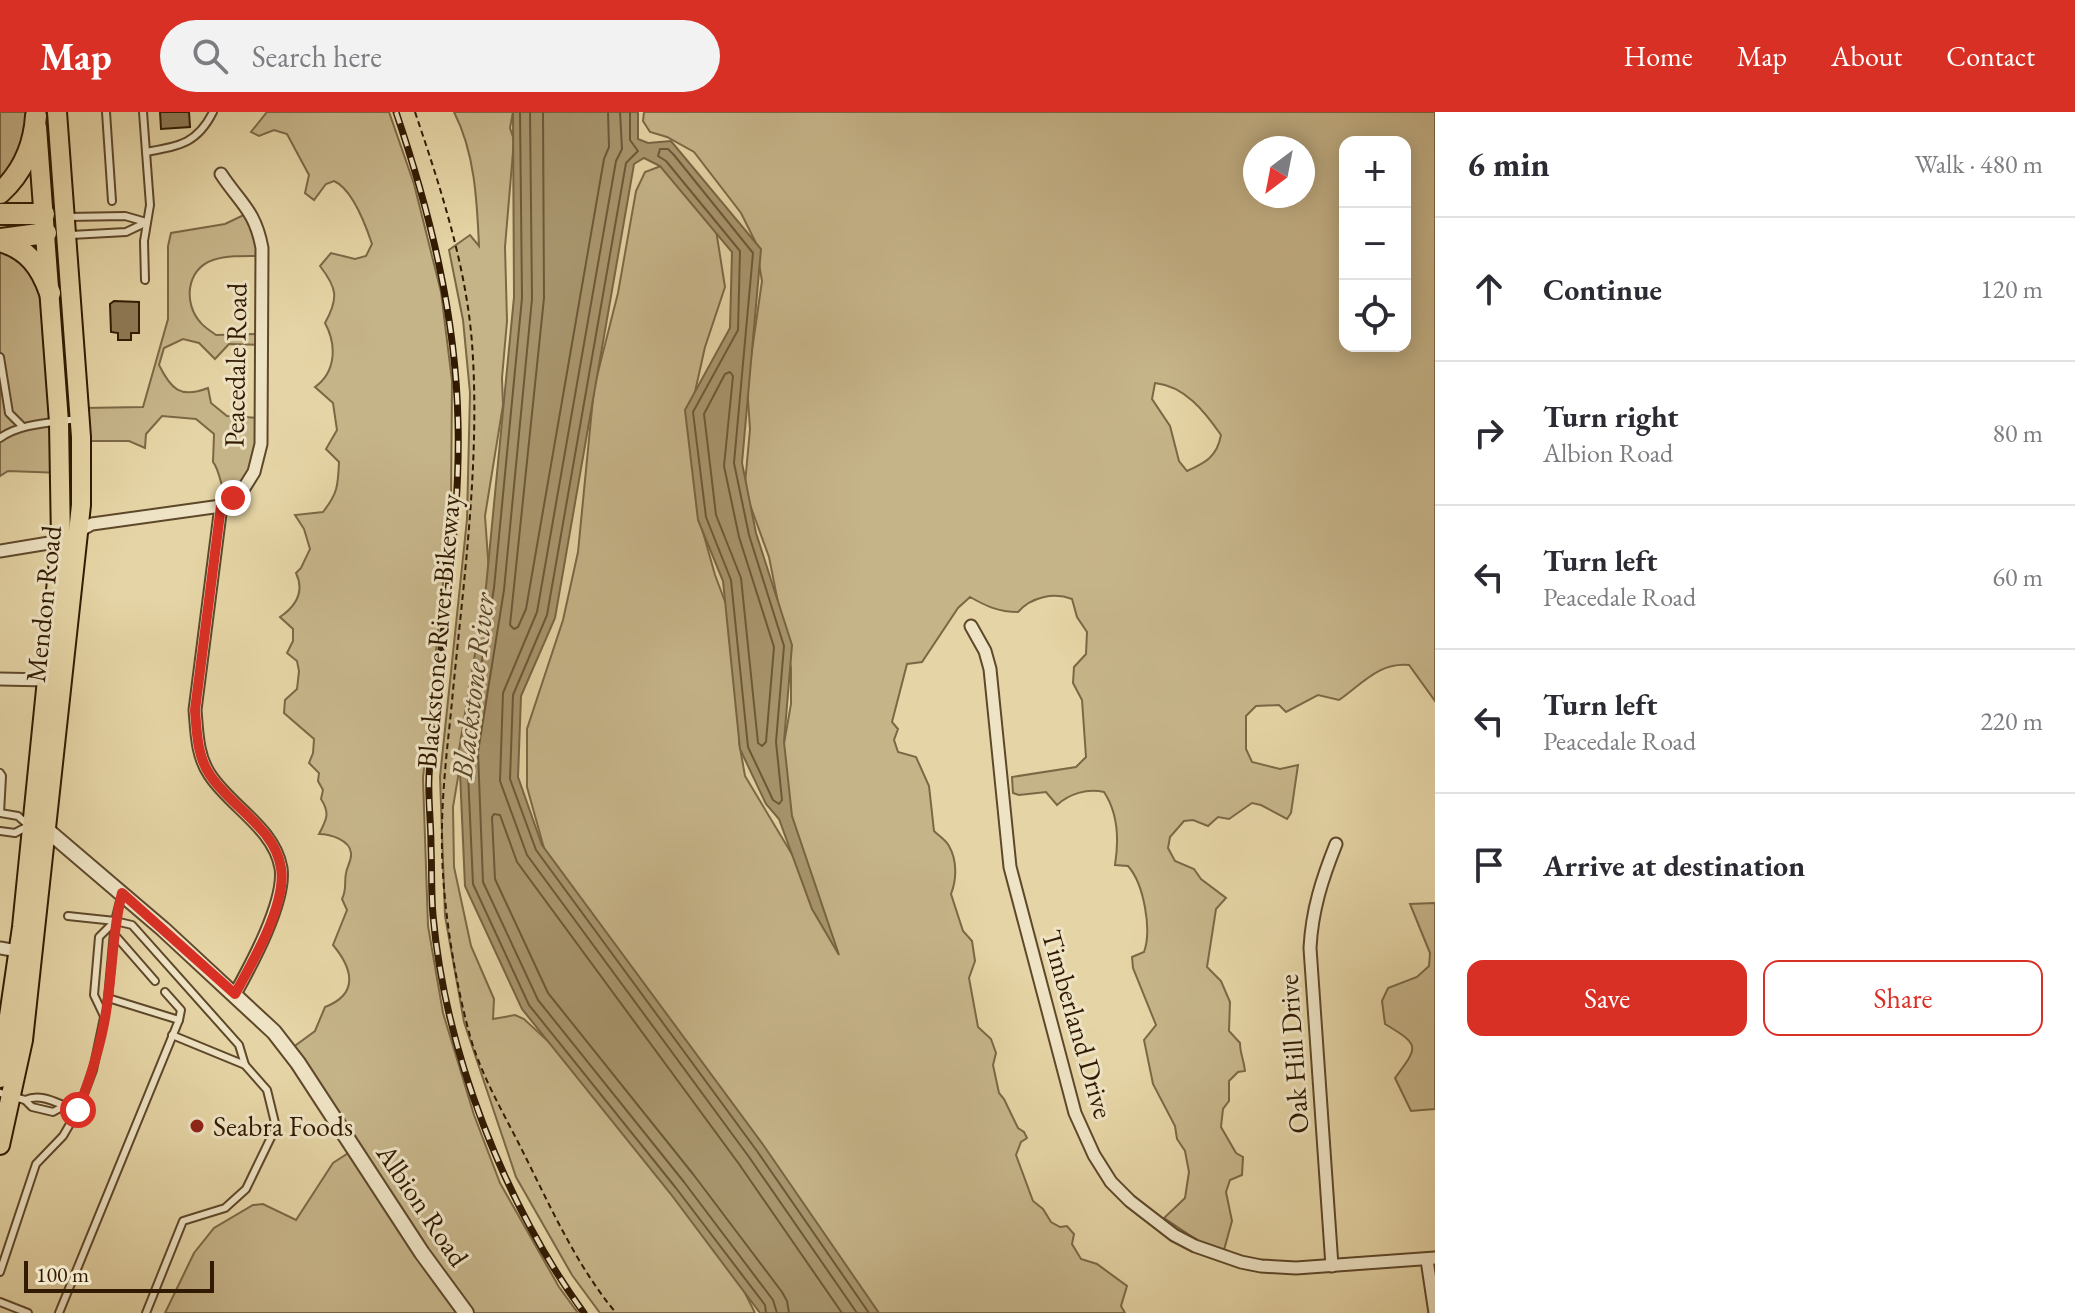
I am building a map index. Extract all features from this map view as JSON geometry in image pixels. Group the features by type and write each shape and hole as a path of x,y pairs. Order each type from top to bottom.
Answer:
{"highway":[{"path":"0,193 25,161 36,114"},
{"path":"0,214 45,224"},
{"path":"0,240 45,224"},
{"path":"0,240 17,247 32,259 50,293"}],"main road":[{"name":"Mendon Road","path":"0,1145 12,1096 5,1070 23,1040 17,951 78,531 81,483 57,112"},
{"name":"Mendon Road","path":"36,114 59,422 61,541 36,827"},
{"path":"45,224 66,226"}],"street":[{"name":"Peacedale Road","path":"221,174 246,205 260,236 262,371 258,460 244,488 221,506"},
{"path":"0,551 61,541 92,524 221,506 195,710 197,737 200,755 209,774 268,837 277,853 281,870 280,889 267,928 235,994"},
{"name":"Timberland Drive","path":"971,626 985,651 990,669 1010,867 1075,1113 1094,1155 1111,1182 1174,1235 1222,1256 1261,1266 1332,1266 1431,1259"},
{"path":"0,679 48,680"},
{"name":"Albion Road","path":"36,827 122,893 274,1032 298,1063 422,1253 466,1313"},
{"name":"Oak Hill Drive","path":"1332,1266 1310,948 1316,901 1336,844"},
{"path":"1431,1259 1435,1313"}],"lane":[{"path":"106,112 112,201"},
{"path":"143,112 150,205 146,222 145,280"},
{"path":"146,152 186,142 205,127 213,112"},
{"path":"66,226 125,216 146,222"},
{"path":"66,226 126,232 146,222"},
{"path":"0,357 9,413 23,427"},
{"path":"0,438 23,427 79,419"},
{"path":"0,773 0,814 18,816 36,827"},
{"path":"0,831 15,833 36,827"},
{"path":"0,1272 36,1164 63,1136 78,1110 93,1070 105,1018 115,921 122,893"},
{"path":"68,916 132,925 239,1045 245,1065 267,1090 276,1127 246,1189 225,1208 183,1221 146,1313"},
{"path":"105,1018 94,995 99,937 115,921"},
{"path":"114,934 155,981"},
{"path":"59,1313 179,1020 181,1010 165,992"},
{"path":"108,998 179,1020"},
{"path":"172,1035 245,1065"},
{"path":"12,1096 55,1100 62,1107 78,1110"},
{"path":"12,1096 32,1107 53,1112 62,1107"},
{"path":"0,1302 28,1313"}],"path":[{"name":"Blackstone River Bikeway","path":"415,112 444,201 472,341 474,408 470,499 444,783 442,852 460,992 471,1040 486,1076 564,1234 601,1295 616,1313"}],"shaded area":[{"path":"0,112 38,112 0,190"},
{"path":"267,112 389,112 414,184 441,292 452,381 451,505 423,778 428,926 443,1013 474,1115 500,1183 559,1287 578,1313 165,1313 194,1253 214,1228 253,1205 263,1204 296,1220 333,1163 356,1148 292,1048 315,1031 325,1007 336,1002 348,988 345,963 333,945 347,910 342,899 351,856 350,848 343,841 319,834 326,820 326,812 321,799 323,790 318,781 319,773 309,763 314,739 284,713 285,700 297,689 299,671 297,661 287,653 293,641 293,629 280,617 297,598 300,586 296,573 310,549 304,529 295,515 323,512 332,499 338,477 339,462 326,449 337,430 333,403 315,387 331,366 333,349 325,323 333,307 334,293 320,266 331,253 355,259 366,256 372,244 358,209 341,185 334,181 326,184 314,200 305,193 309,175 287,134 274,130 259,136 251,132"},
{"path":"454,112 513,112 510,128 514,140 505,247 507,321 503,405 485,516 490,587 453,807 454,867 471,946 494,999 493,1019 515,1015 524,1019 565,1057 738,1279 755,1313 600,1313 572,1275 516,1177 464,1022 445,916 440,777 467,519 470,393 463,320 449,250 470,235 479,246 471,161"},
{"path":"644,112 1435,112 1435,701 1409,665 1398,665 1371,675 1339,700 1318,695 1286,712 1279,705 1256,706 1246,716 1246,749 1252,762 1280,769 1298,765 1291,813 1287,819 1252,803 1229,819 1218,817 1208,826 1193,820 1184,821 1170,837 1168,848 1175,861 1194,869 1201,879 1226,898 1216,909 1207,967 1221,981 1230,1002 1229,1031 1240,1043 1245,1071 1238,1072 1229,1081 1229,1101 1223,1109 1221,1127 1236,1153 1243,1157 1242,1175 1230,1180 1226,1192 1232,1221 1224,1250 1200,1242 1164,1218 1185,1198 1189,1172 1175,1126 1153,1084 1144,1040 1156,1025 1133,968 1132,957 1144,952 1147,932 1145,908 1134,874 1128,866 1115,865 1116,827 1109,800 1104,792 1085,791 1057,805 1046,792 1013,793 1012,777 1076,767 1086,757 1082,700 1073,683 1074,667 1086,654 1087,632 1077,617 1072,599 1043,597 1018,612 992,608 970,597 958,608 922,662 907,664 892,722 898,729 894,740 898,752 916,757 929,786 934,831 948,844 954,857 955,876 951,894 963,931 972,941 975,961 969,978 978,1027 991,1039 996,1053 993,1065 999,1093 1027,1138 1021,1142 1016,1155 1033,1201 1051,1222 1060,1227 1067,1226 1074,1234 1072,1244 1081,1259 1097,1264 1127,1286 1121,1306 1125,1313 870,1313 547,859 527,787 527,729 563,620 578,552 594,388 618,293 636,191 645,172 661,166 716,230 725,287 705,347 690,414 701,525 715,575 738,636 742,671 739,742 745,776 796,861 782,755 791,704 791,668 769,557 745,484 750,429 747,385 762,281 755,241 741,213 694,152 667,137 650,132 643,121","holes":["1155,383 1185,395 1201,409 1221,435 1217,449 1209,458 1187,471 1179,461 1170,426 1152,399"]},
{"path":"254,210 262,227 264,256 213,260 197,271 190,297 195,315 216,335 261,334 266,345 229,344 215,359 199,343 183,339 164,348 159,365 178,390 190,392 208,388 211,403 227,416 260,418 255,473 227,501 213,462 214,434 196,419 162,416 146,434 145,448 129,441 87,441 83,408 143,407 168,319 168,246 171,233 225,224"},
{"path":"0,237 22,240 39,263 62,473 8,471 0,476"},
{"path":"1435,903 1435,1109 1411,1111 1395,1078 1412,1052 1412,1047 1405,1037 1385,1024 1382,1001 1388,988 1417,977 1429,966 1430,953 1410,904"}],"water":[{"name":"Blackstone River","path":"513,112 638,112 638,139 648,143 671,141 761,249 742,463 756,533 792,645 784,742 792,816 839,955 812,909 779,819 766,804 740,749 723,581 698,520 685,410 730,328 732,252 660,166 644,158 634,164 555,618 521,696 518,777 542,845 764,1146 879,1313 760,1313 670,1193 522,1009 465,886 459,750 486,587 514,297"}],"building":[{"path":"160,112 189,112 190,127 161,129"},
{"path":"114,301 139,302 139,333 131,333 131,340 118,340 118,333 111,332 110,304"}],"railway":[{"path":"396,112 420,188 439,265 456,383 456,512 429,777 432,906 440,967 465,1072 504,1175 528,1224 584,1313"}],"place":[{"name":"Seabra Foods","path":"197,1126"}],"route":[{"path":"78,1110 93,1070 105,1018 115,921 122,893 235,994 267,928 280,889 281,870 277,853 268,837 209,774 200,755 197,737 195,710 221,506 233,498"}]}
